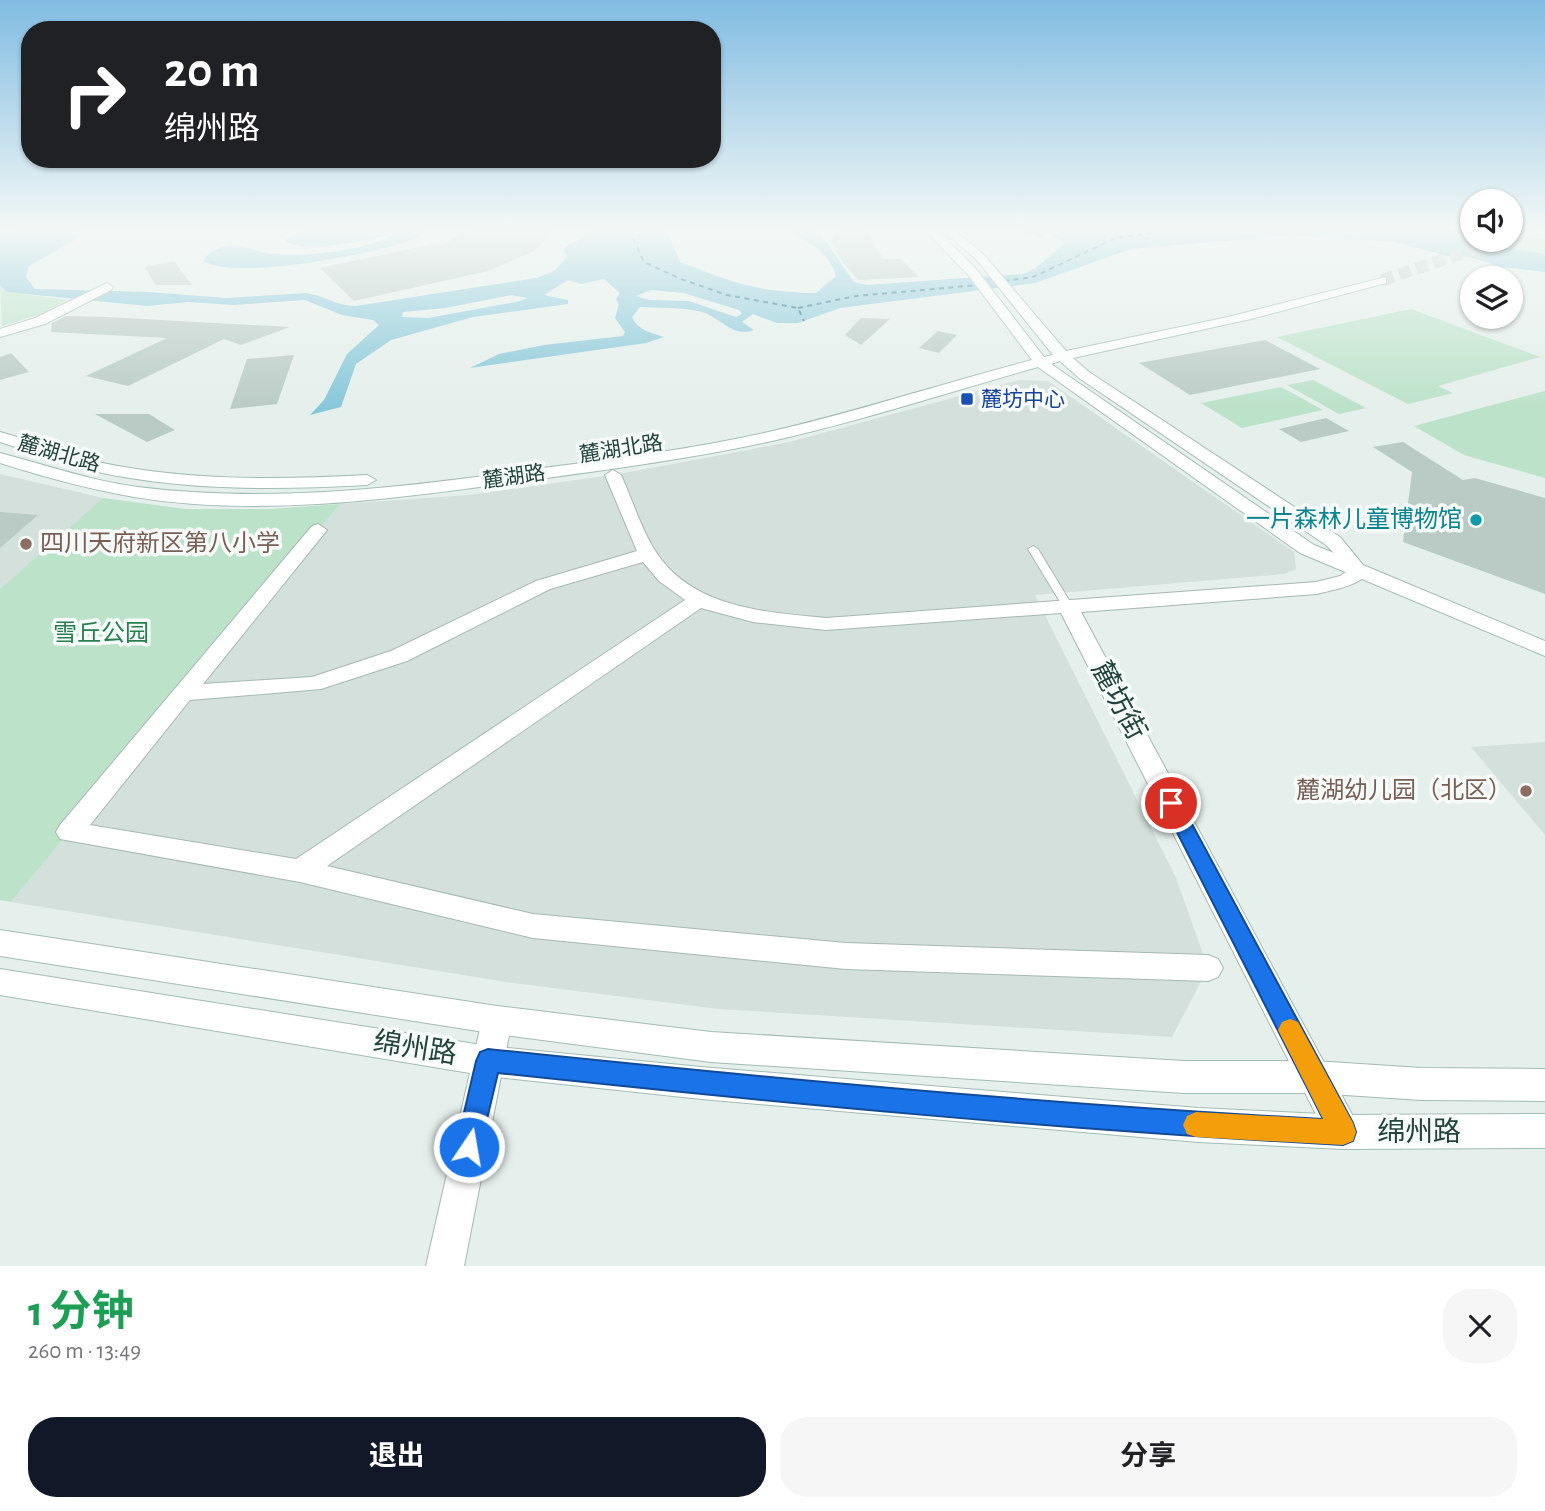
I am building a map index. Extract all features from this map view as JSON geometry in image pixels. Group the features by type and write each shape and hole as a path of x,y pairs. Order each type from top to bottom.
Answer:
{"street":[{"path":"0,333 60,312 103,289"},
{"path":"986,289 1036,358 1307,549 1545,649"},
{"path":"1007,289 1058,352 1084,375 1332,541 1360,571"},
{"path":"1058,352 1307,289"},
{"path":"1058,352 1250,315 1348,289"},
{"name":"麓湖路","path":"0,458 66,480 164,496 283,500 417,491 585,461 801,429 1058,352"},
{"name":"麓湖北路","path":"0,437 91,466 176,479 228,483 286,484 409,477 585,461"},
{"path":"613,475 648,554 677,587 700,599 737,612 826,624 1317,588 1347,580 1360,571"},
{"path":"318,530 69,832 300,871 533,926 846,956 1208,968"},
{"path":"184,692 313,684 399,656 543,585 648,554"},
{"path":"300,871 700,599"},
{"name":"麓坊街","path":"1067,605 1343,1132"},
{"name":"绵州路","path":"0,943 497,1020 711,1047 1184,1077 1315,1077 1421,1084 1545,1085"},
{"name":"绵州路","path":"0,982 488,1061 701,1083 1198,1125 1343,1132 1545,1131"},
{"path":"445,1266 497,1020"}],"lane":[{"path":"1033,549 1067,605"}],"shaded area":[{"name":"麓坊中心","path":"1019,380 1048,381 1294,552 1296,569 1284,574 1035,595 1176,878 1208,968 1172,1037 719,1009 507,982 11,902 340,504 469,495 613,475 793,441"},
{"name":"四川天府新区第八小学","path":"0,474 103,498 0,589"},
{"name":"麓湖幼儿园（北区）","path":"1545,742 1545,835 1471,747"}],"green space":[{"path":"0,289 67,300 41,314 2,326"},
{"path":"1411,309 1540,357 1438,386 1453,393 1408,404 1277,337"},
{"path":"1313,380 1366,408 1339,414 1287,385"},
{"path":"1281,387 1323,410 1242,428 1201,403"},
{"path":"1545,391 1545,478 1464,455 1414,426"},
{"name":"雪丘公园","path":"103,498 185,509 271,509 340,504 11,902 0,900 0,589"}],"water":[{"path":"4,289 149,292 226,298 306,293 356,306 465,289 553,289 544,295 568,300 568,304 473,317 391,340 356,364 341,407 310,415 324,400 347,354 379,325 373,320 342,315 305,300 234,305 188,302 147,306 7,292","holes":["511,295 528,298 428,318 402,317 403,312 445,308"]},
{"path":"616,289 768,289 816,293 821,289 988,289 840,308 798,323 777,323 753,314 742,322 754,330 747,332 733,329 702,312 679,308 640,307 632,317 637,325 664,337 646,343 470,368 499,354 544,345 623,336 625,332 615,318 619,304 616,299 620,293","holes":["651,290 684,293 739,310 742,314 736,317 689,301 649,300 636,296"]}],"building":[{"path":"342,289 407,289 354,301"},
{"path":"66,316 290,327 241,345 224,339 128,386 86,376 167,338 51,332 52,323"},
{"path":"861,318 890,319 861,345 845,335"},
{"path":"938,331 957,335 939,353 919,348"},
{"path":"1265,340 1320,369 1190,395 1139,363"},
{"path":"11,353 29,372 0,380 0,357"},
{"path":"294,355 277,404 230,409 247,359"},
{"path":"95,414 149,414 175,430 147,442"},
{"path":"1326,418 1349,431 1301,442 1279,429"},
{"name":"一片森林儿童博物馆","path":"1403,442 1463,480 1475,478 1545,498 1545,594 1403,542 1412,472 1373,447"},
{"path":"0,512 38,515 0,548"}],"ferry route":[{"path":"710,289 727,295 798,308"},
{"path":"798,308 856,296 933,289"},
{"path":"798,308 804,321"}],"slow traffic":[{"path":"1196,1125 1343,1132 1290,1030"}],"place":[{"name":"麓坊中心","path":"967,399"},
{"name":"一片森林儿童博物馆","path":"1476,520"},
{"name":"四川天府新区第八小学","path":"26,544"},
{"name":"麓湖幼儿园（北区）","path":"1526,791"}],"route":[{"path":"469,1147 488,1061 701,1083 1198,1125 1343,1132 1171,803"}]}
